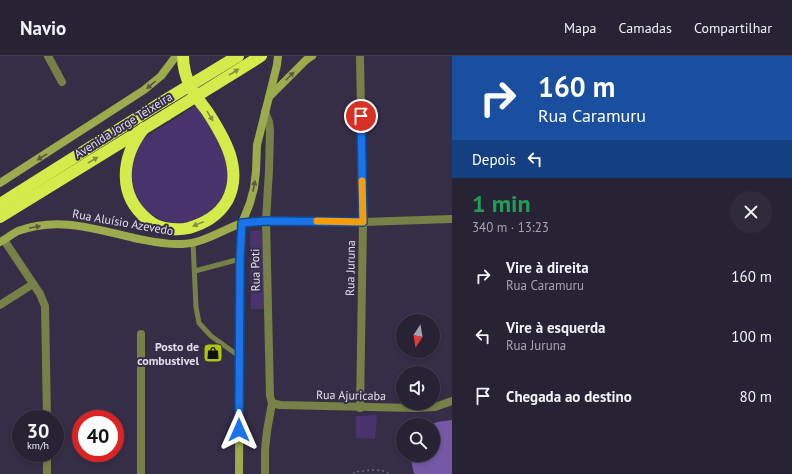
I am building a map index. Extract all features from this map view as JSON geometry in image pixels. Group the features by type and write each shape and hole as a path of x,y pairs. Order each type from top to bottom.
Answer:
{"highway":[{"path":"144,128 134,142 126,166 127,189 135,206 143,216 151,223 160,227 184,229 198,225 216,215 223,208 230,195 234,176 232,159 222,135 191,88 185,72 183,56"},
{"name":"Avenida Jorge Teixeira","path":"0,204 238,56"},
{"name":"Avenida Jorge Teixeira","path":"0,217 261,56"}],"main road":[{"path":"0,183 144,90 161,76 176,56"},
{"path":"239,474 240,259 242,223 254,188 257,145 278,56"},
{"path":"269,97 306,60 312,56"},
{"name":"Rua Aluísio Azevedo","path":"2,241 17,232 32,227 50,224 65,224 81,225 161,243 182,244 203,240 232,226 242,223"}],"street":[{"path":"48,56 62,82"},
{"name":"Rua Juruna","path":"360,56 363,222 360,408"},
{"name":"Rua Poti","path":"265,112 269,122 270,132 266,221 270,396 272,403 265,450 265,474"},
{"path":"242,223 266,221 363,222 452,219"},
{"path":"2,241 40,294 45,306 47,410"},
{"path":"0,305 33,284"},
{"path":"141,334 141,474"},
{"name":"Rua Ajuricaba","path":"272,403 280,405 360,408 415,408 435,407 452,401"},
{"path":"47,462 47,474"}],"lane":[{"path":"193,243 196,307 199,322 211,336 239,356"},
{"path":"195,271 240,259"}],"path":[{"path":"352,474 355,472 379,470 389,474"}],"shaded area":[{"path":"196,105 217,139 224,154 227,173 225,190 217,205 201,217 181,223 161,220 144,208 136,196 133,187 132,172 138,149 142,141 152,133"},
{"path":"262,230 264,309 251,309 250,231"},
{"path":"377,415 375,439 356,438 356,416"},
{"path":"452,420 452,474 414,474 411,462 440,462 440,422"}],"slow traffic":[{"path":"317,221 363,222 362,181"}],"place":[{"name":"Posto de combustivel","path":"213,353"}],"route":[{"path":"239,430 240,259 242,223 266,221 363,222 361,116"}]}
